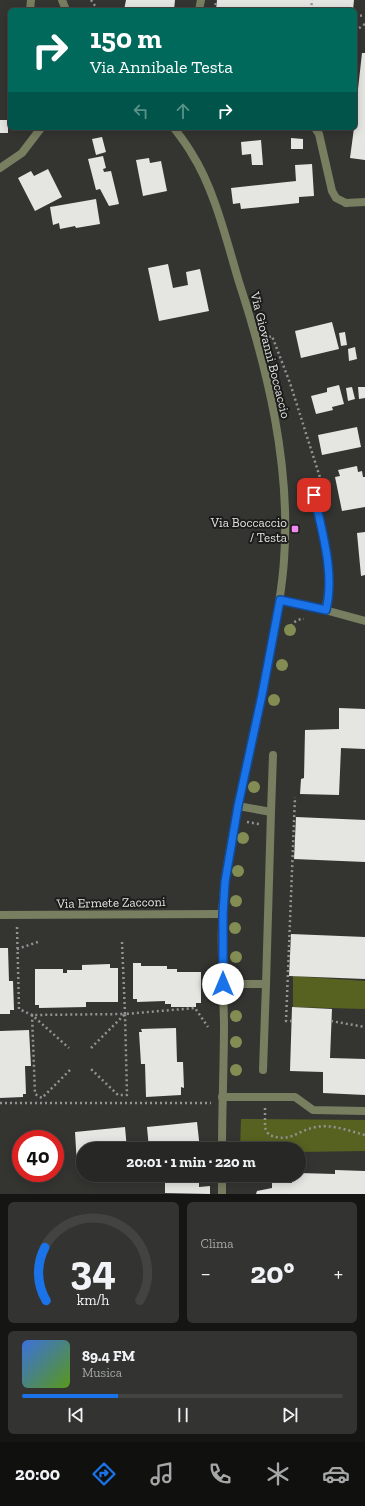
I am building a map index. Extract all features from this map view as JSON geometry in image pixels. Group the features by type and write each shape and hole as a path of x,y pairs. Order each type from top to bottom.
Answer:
{"street":[{"path":"0,168 22,153 39,130"},
{"name":"Via Giovanni Boccaccio","path":"175,130 193,154 205,179 243,294 269,388 276,422 285,492 285,545 280,600 262,695 238,806 225,882 223,914 224,1027 222,1142"},
{"path":"316,130 319,134 332,191 336,198 346,203 365,202"},
{"path":"314,495 328,573 328,600 326,610"},
{"path":"280,600 326,610 365,621"},
{"path":"263,1070 273,755"},
{"path":"238,806 271,812"},
{"name":"Via Ermete Zacconi","path":"0,915 223,914"},
{"path":"223,984 266,984"},
{"path":"222,1097 295,1097 313,1110 365,1111"},
{"path":"222,1182 222,1194"}],"path":[{"path":"272,336 290,383 319,472"},
{"path":"287,637 288,630 292,623 300,619 309,619"},
{"path":"292,1021 286,1021 295,797"},
{"path":"245,827 246,822 260,824"},
{"path":"17,938 19,1009 32,1015 70,1048"},
{"path":"17,948 38,942"},
{"path":"91,1069 118,1095 127,1095 122,942"},
{"path":"32,1015 125,1014 195,1008 208,1027"},
{"path":"91,1048 125,1014"},
{"path":"32,1015 35,1094 42,1098 70,1070"},
{"path":"331,1021 365,1027"},
{"path":"265,1097 265,1128 269,1135 279,1139 290,1137 316,1127 335,1127 365,1136"},
{"path":"0,1103 212,1103"}],"green space":[{"path":"293,976 365,981 365,1009 293,1007"},
{"path":"241,1119 365,1120 365,1151 306,1152 306,1142 240,1142"}],"building":[{"path":"126,0 175,0 174,8 124,8"},
{"path":"217,0 354,0 353,8 216,8"},
{"path":"362,53 365,53 365,160 350,158 354,130 357,130 357,98"},
{"path":"0,120 8,120 8,133 0,133"},
{"path":"102,137 106,152 96,155 92,139"},
{"path":"291,138 303,139 303,149 291,149"},
{"path":"261,140 263,165 252,165 251,154 242,155 241,142"},
{"path":"103,156 106,168 103,169 104,172 111,171 119,204 109,206 100,189 96,190 88,159"},
{"path":"149,158 150,163 161,161 167,191 143,196 136,160"},
{"path":"312,164 314,196 299,197 299,203 241,209 240,203 233,204 231,188 296,181 295,165"},
{"path":"48,169 62,197 35,211 18,178 31,171 34,176"},
{"path":"96,199 100,224 60,229 59,223 53,225 50,207"},
{"path":"168,264 173,288 188,285 186,272 200,269 209,311 159,321 148,268"},
{"path":"332,322 339,349 301,358 295,331"},
{"path":"345,332 347,345 341,346 339,333"},
{"path":"355,347 357,359 349,361 348,349"},
{"path":"339,385 344,404 332,407 333,410 316,414 311,396 327,392 327,388"},
{"path":"352,387 355,399 348,401 346,388"},
{"path":"358,387 365,387 365,398 359,399"},
{"path":"357,427 361,447 322,455 318,435"},
{"path":"357,466 358,472 362,471 363,477 365,477 365,507 342,511 335,477 340,476 338,470"},
{"path":"365,532 365,575 361,576 357,533"},
{"path":"339,708 365,709 365,749 341,748 339,795 300,794 301,779 304,778 305,730 339,729"},
{"path":"296,817 365,820 365,862 294,859"},
{"path":"291,934 365,937 365,979 289,976"},
{"path":"0,948 8,948 9,981 13,981 14,1010 10,1010 10,1014 0,1014"},
{"path":"133,963 141,963 141,966 167,966 167,969 177,969 177,972 201,972 201,1003 196,1003 196,1007 171,1007 171,1004 165,1004 165,1001 137,1002 137,999 133,999"},
{"path":"110,964 110,968 118,968 118,1002 86,1002 86,1007 39,1008 39,1005 35,1005 35,969 63,969 63,973 67,973 67,970 82,970 82,965"},
{"path":"292,1007 332,1009 330,1058 365,1059 365,1095 323,1093 323,1072 290,1071"},
{"path":"176,1028 177,1062 183,1062 184,1088 181,1087 181,1095 146,1097 145,1064 141,1064 139,1032 142,1032 141,1029"},
{"path":"29,1030 31,1066 25,1066 26,1094 23,1094 23,1097 0,1098 0,1031"},
{"path":"197,1122 199,1142 148,1142 147,1127"},
{"path":"125,1127 126,1142 76,1142 76,1149 75,1132"},
{"path":"335,1170 365,1171 365,1194 256,1194 257,1191 272,1188 272,1183 306,1182 306,1173 335,1174"},
{"path":"199,1182 199,1187 210,1186 210,1194 165,1193 165,1183"}],"place":[{"name":"Via Boccaccio / Testa","path":"295,529"}],"route":[{"path":"223,984 223,914 225,882 232,836 262,695 280,600 326,610 328,600 328,573 323,538 314,495"}]}
